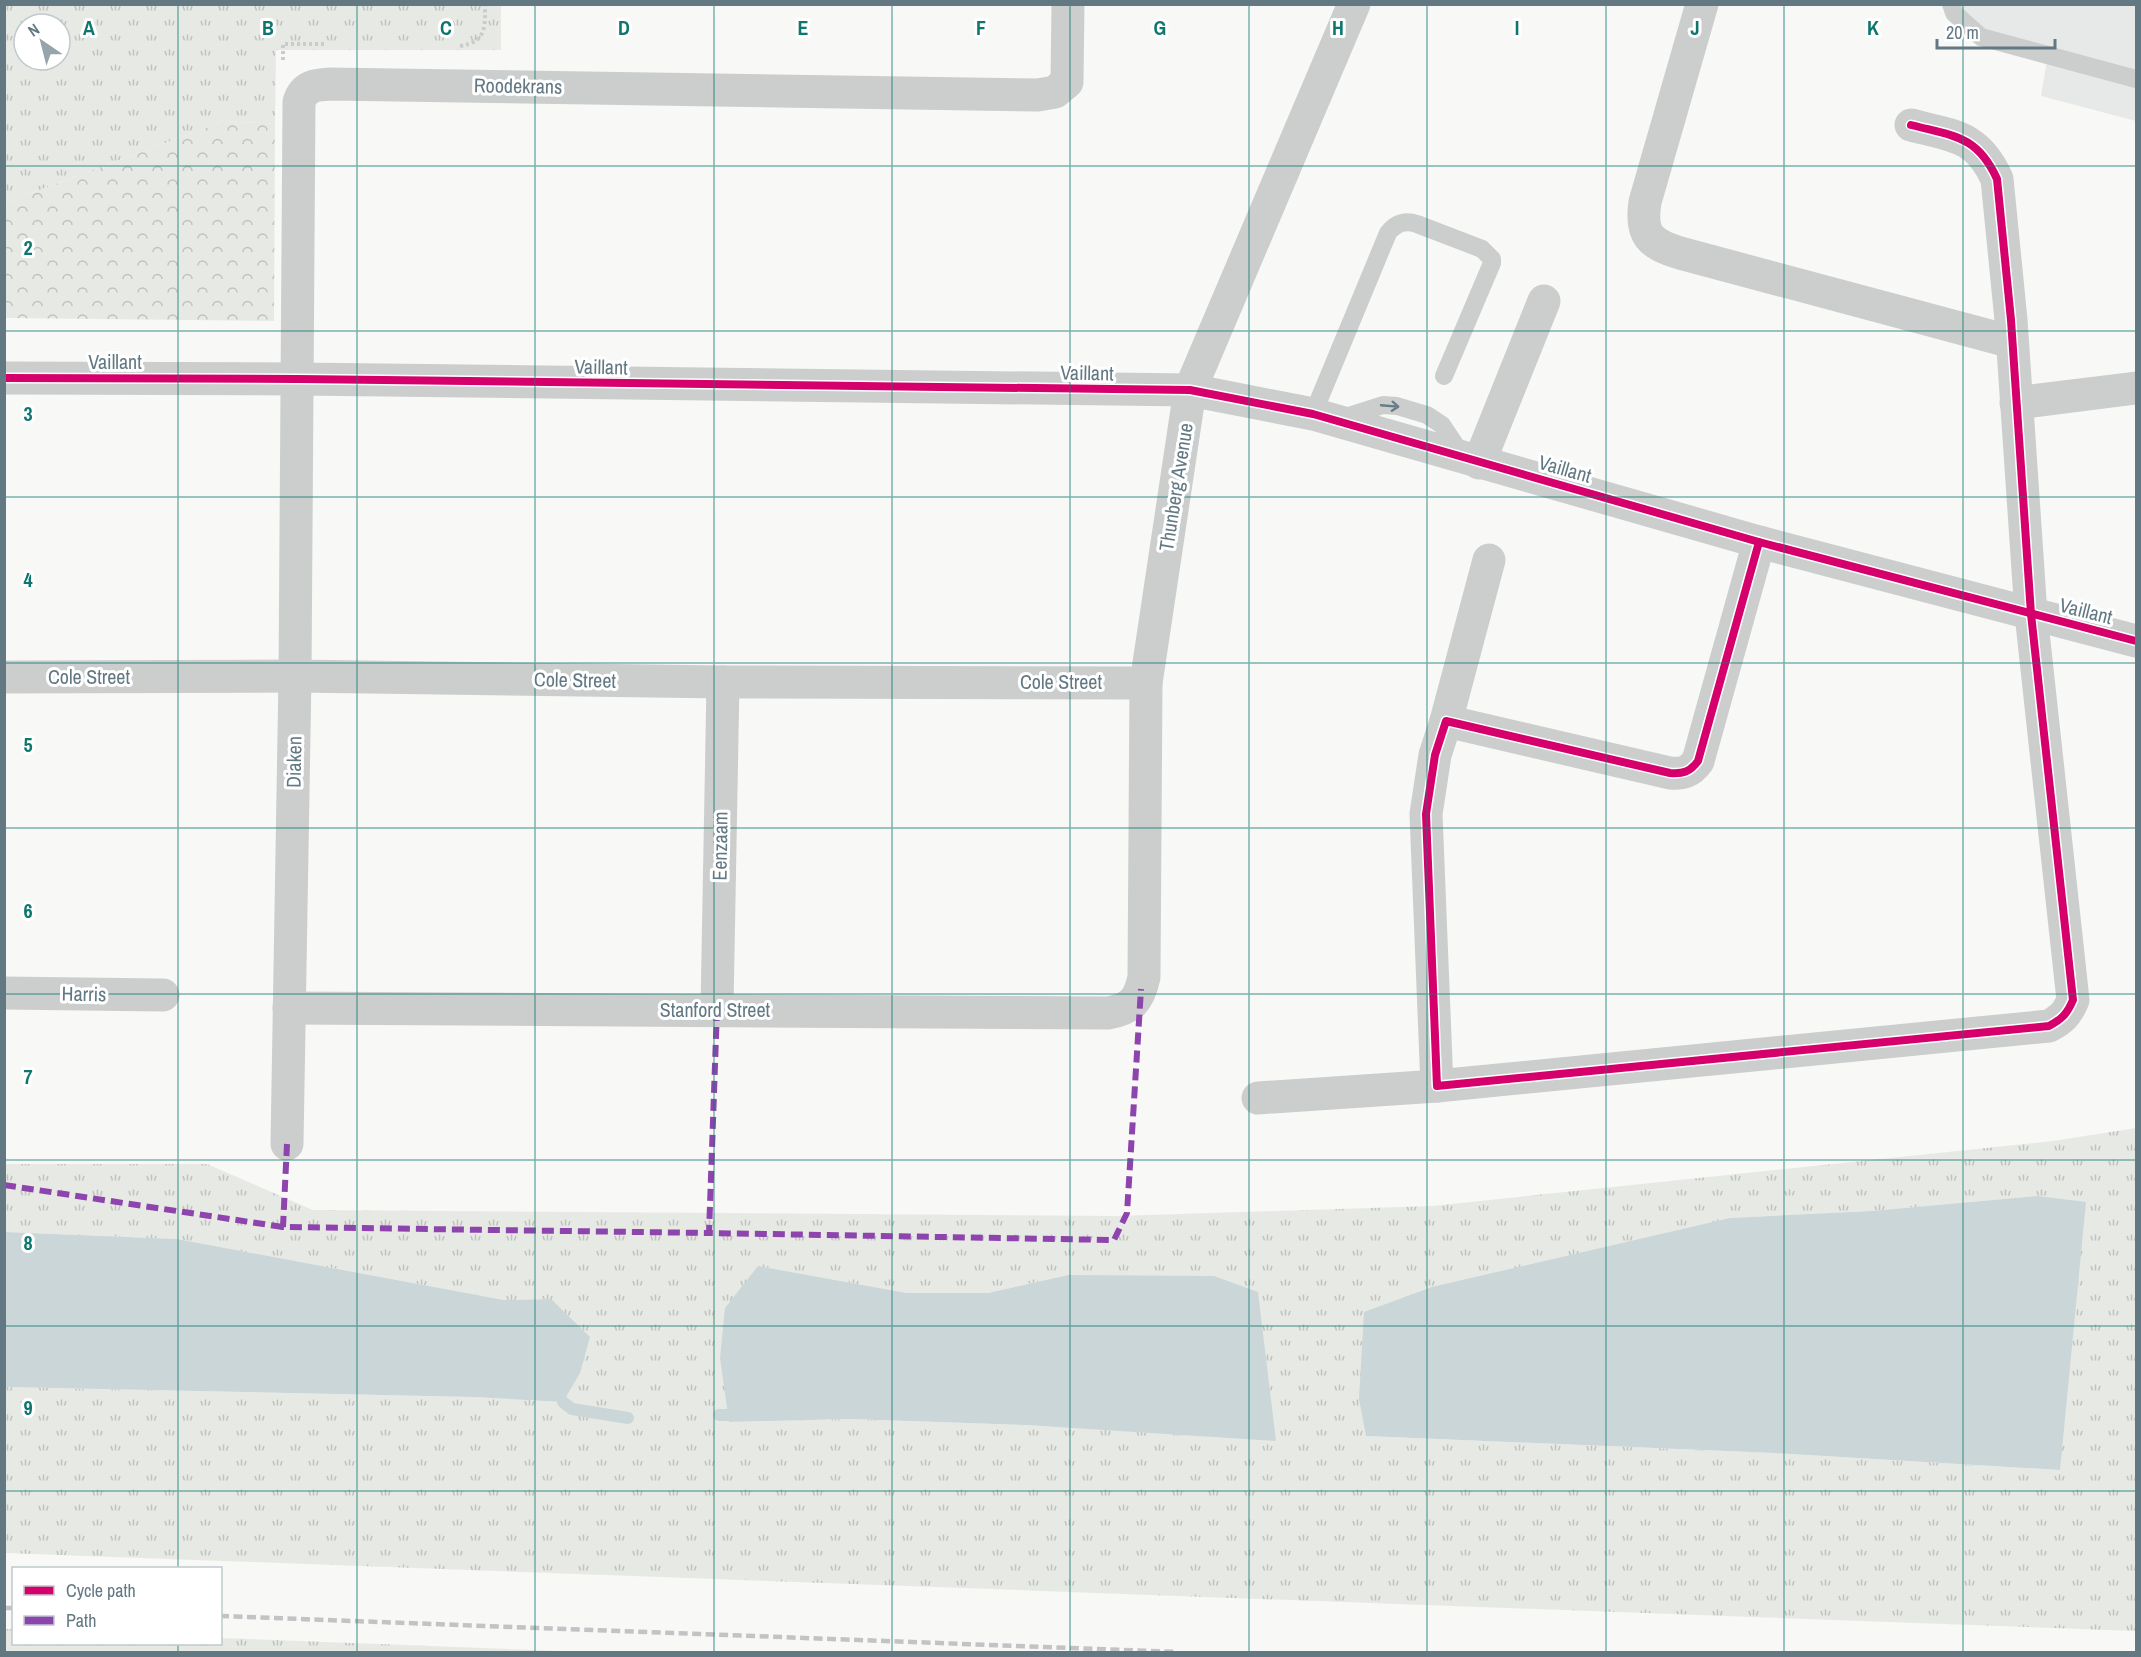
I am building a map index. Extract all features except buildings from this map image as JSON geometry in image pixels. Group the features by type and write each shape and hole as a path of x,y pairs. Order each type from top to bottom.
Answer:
{"street":[{"name":"Roodekrans","path":"298,379 299,102 304,90 310,87 330,84 1038,95 1054,92 1067,82 1068,4"},
{"name":"Thunberg Avenue","path":"1135,999 1144,977 1146,683 1190,390 1354,4"},
{"path":"1702,4 1645,202 1644,228 1650,239 1660,247 1680,253 2012,342"},
{"path":"1258,1098 1437,1086 2049,1026 2062,1019 2069,1011 2073,1000 2031,614 2012,342 1997,179 1989,162 1974,146 1963,139 1911,125"},
{"path":"1472,461 1544,301"},
{"name":"Vaillant","path":"4,378 298,379 1190,390 1324,418 1759,542 2136,641"},
{"name":"Diaken","path":"287,1144 298,379"},
{"path":"2016,403 2136,388"},
{"path":"1446,721 1670,773 1680,774 1689,771 1698,761 1759,542"},
{"path":"1437,1086 1426,814 1435,756 1489,560"},
{"name":"Cole Street","path":"4,677 295,676 723,682 1146,683"},
{"name":"Eenzaam","path":"717,1010 723,682"},
{"name":"Harris","path":"4,993 163,995"},
{"name":"Stanford Street","path":"289,1008 1107,1013 1129,1006 1135,999"}],"lane":[{"path":"1951,4 1954,13 1982,37 2136,79"},
{"path":"1324,418 1388,233 1396,224 1409,222 1417,224 1482,249 1492,259 1444,376"}],"shaded area":[{"path":"1954,5 2136,5 2136,121 2041,96 2048,54 2001,42"},
{"path":"2037,1196 2086,1202 2060,1470 1773,1453 1366,1436 1359,1399 1364,1312 1432,1287 1730,1218 1871,1211"},
{"path":"5,1232 177,1239 504,1300 551,1299 590,1337 580,1373 563,1402 473,1397 5,1387"},
{"path":"758,1266 907,1293 988,1293 1068,1275 1214,1276 1258,1292 1276,1441 1025,1425 848,1419 729,1422 720,1358 725,1308"}],"green space":[{"path":"5,5 501,5 501,50 276,50 275,124 224,121 5,203"},
{"path":"224,121 275,124 274,321 5,318 5,203"},
{"path":"2136,1128 2136,1631 5,1553 4,1387 473,1397 563,1402 551,1299 504,1300 177,1239 5,1232 5,1164 207,1164 313,1210 1116,1216 1432,1206 2053,1141","holes":["2037,1196 2060,1470 1773,1453 1366,1436 1730,1218 1871,1211","758,1266 907,1293 988,1293 1068,1275 1276,1440 1025,1425 848,1419 729,1422"]},
{"path":"4,1629 12,1629 12,1645 222,1645 222,1638 587,1652 5,1652"}],"waterway":[{"path":"563,1402 572,1409 628,1418"},
{"path":"719,1415 742,1415"}],"railway":[{"path":"4,1608 12,1608"},
{"path":"222,1616 1178,1652"}],"marked path":[{"path":"717,1009 709,1233 1114,1240 1127,1213 1141,989"},
{"path":"287,1144 283,1227 709,1233"},
{"path":"4,1185 283,1227"}],"cycle path":[{"path":"1759,542 1698,761 1689,770 1682,773 1670,773 1446,721 1435,755 1426,814 1437,1086 2049,1026 2064,1016 2071,1005 2073,1000 2031,614 2011,320 1997,179 1989,164 1972,145 1951,135 1911,125"},
{"path":"4,378 298,379 1190,390 1313,414 1759,542 2136,641"}]}
